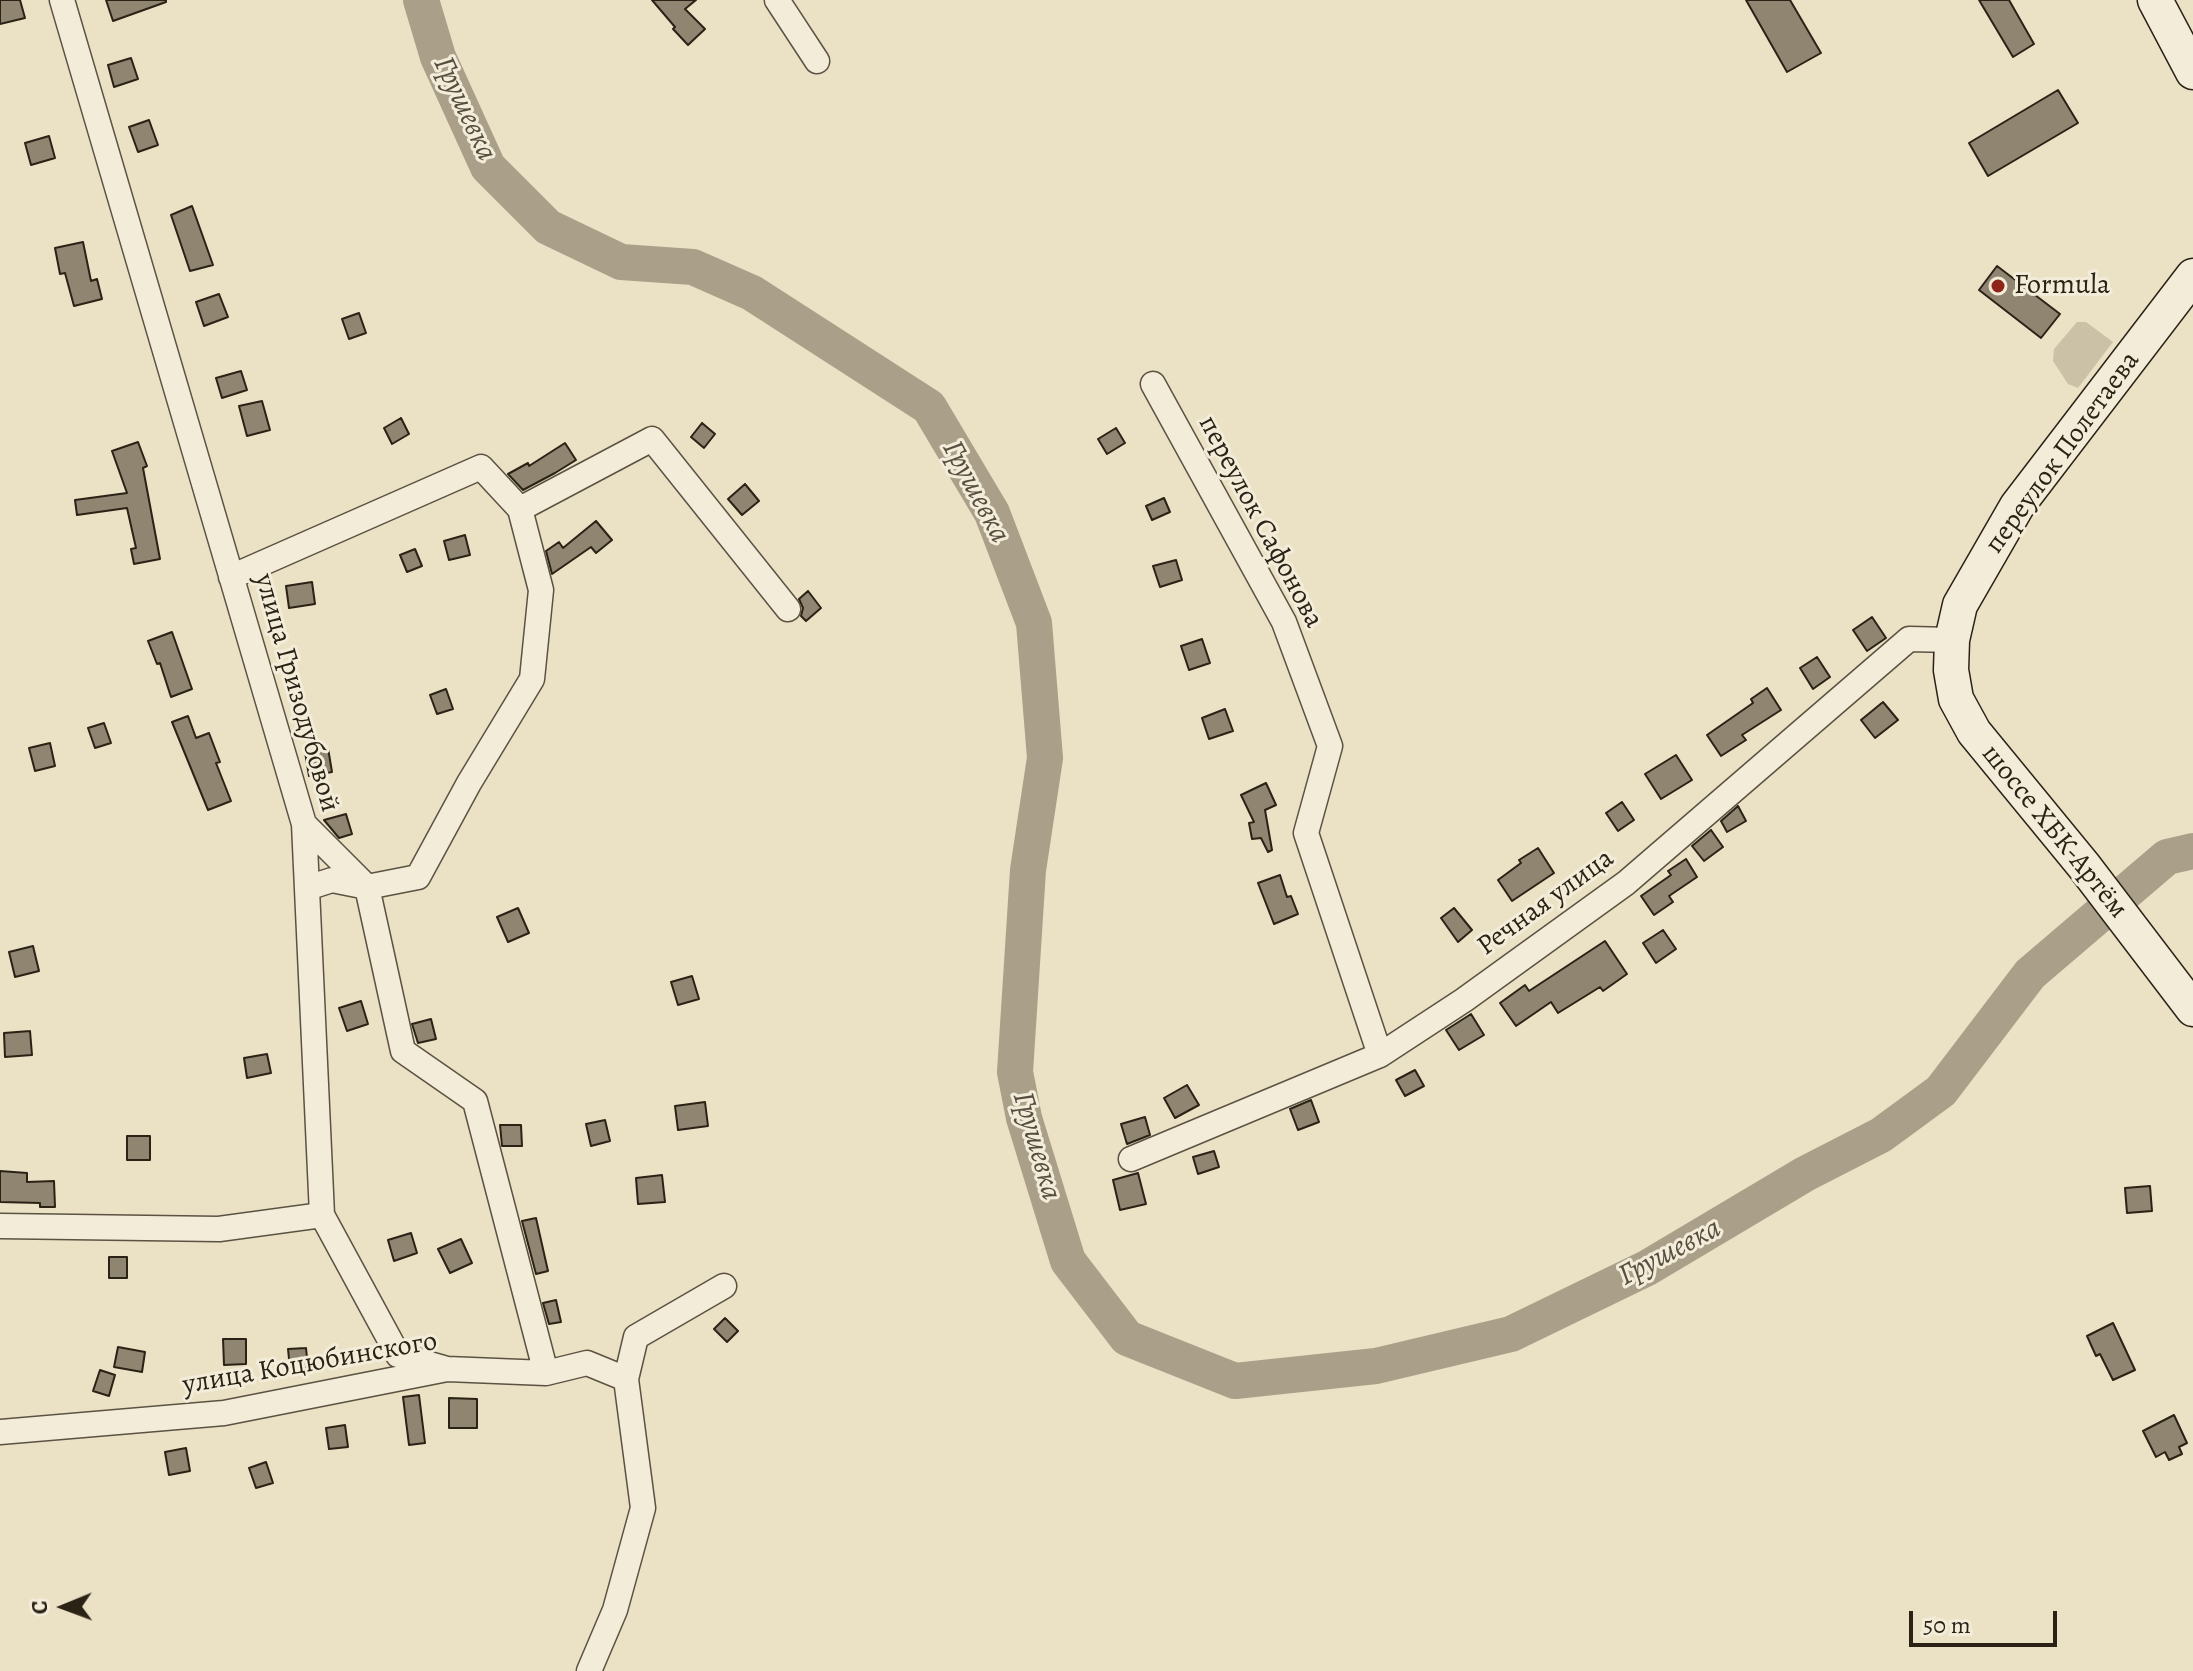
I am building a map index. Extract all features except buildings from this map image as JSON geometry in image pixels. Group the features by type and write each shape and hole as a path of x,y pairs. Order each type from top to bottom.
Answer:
{"main road":[{"path":"2155,0 2193,72"},
{"name":"переулок Полетаева","path":"1952,640 1960,605 2017,506 2193,276"},
{"name":"шоссе ХБК-Артём","path":"1952,640 1951,670 1956,699 1974,732 2084,866 2193,1009"}],"street":[{"name":"улица Гризодубовой","path":"62,0 304,824 322,1215 398,1355 447,1369"},
{"path":"777,0 817,61"},
{"name":"переулок Сафонова","path":"1153,384 1284,622 1330,746 1306,833 1380,1055"},
{"path":"520,509 652,439 788,609"},
{"path":"231,577 481,467 520,509 541,590 532,679 469,783 418,877 367,887 332,880 307,888"},
{"name":"Речная улица","path":"1131,1159 1380,1055 1464,1000 1626,883 1909,639 1952,640"},
{"path":"304,824 367,887 403,1051 475,1101 546,1373"},
{"path":"0,1226 219,1229 322,1215"},
{"path":"589,1671 615,1610 643,1508 626,1379 636,1337 724,1286"},
{"name":"улица Коцюбинского","path":"0,1432 224,1413 447,1369 546,1373 587,1363 626,1379"}],"shaded area":[{"path":"2077,322 2086,322 2113,342 2078,388 2068,384 2053,361 2054,349"}],"waterway":[{"name":"Грушевка","path":"421,0 438,57 488,167 548,227 621,262 693,267 752,293 929,407 992,513 1034,623 1045,758 1028,870 1015,1072 1024,1118 1068,1261 1127,1338 1235,1381 1376,1366 1511,1334 1647,1268 1805,1174 1881,1135 1941,1091 2030,974 2167,857 2193,851"}],"place":[{"name":"Formula","path":"1998,286"}]}
